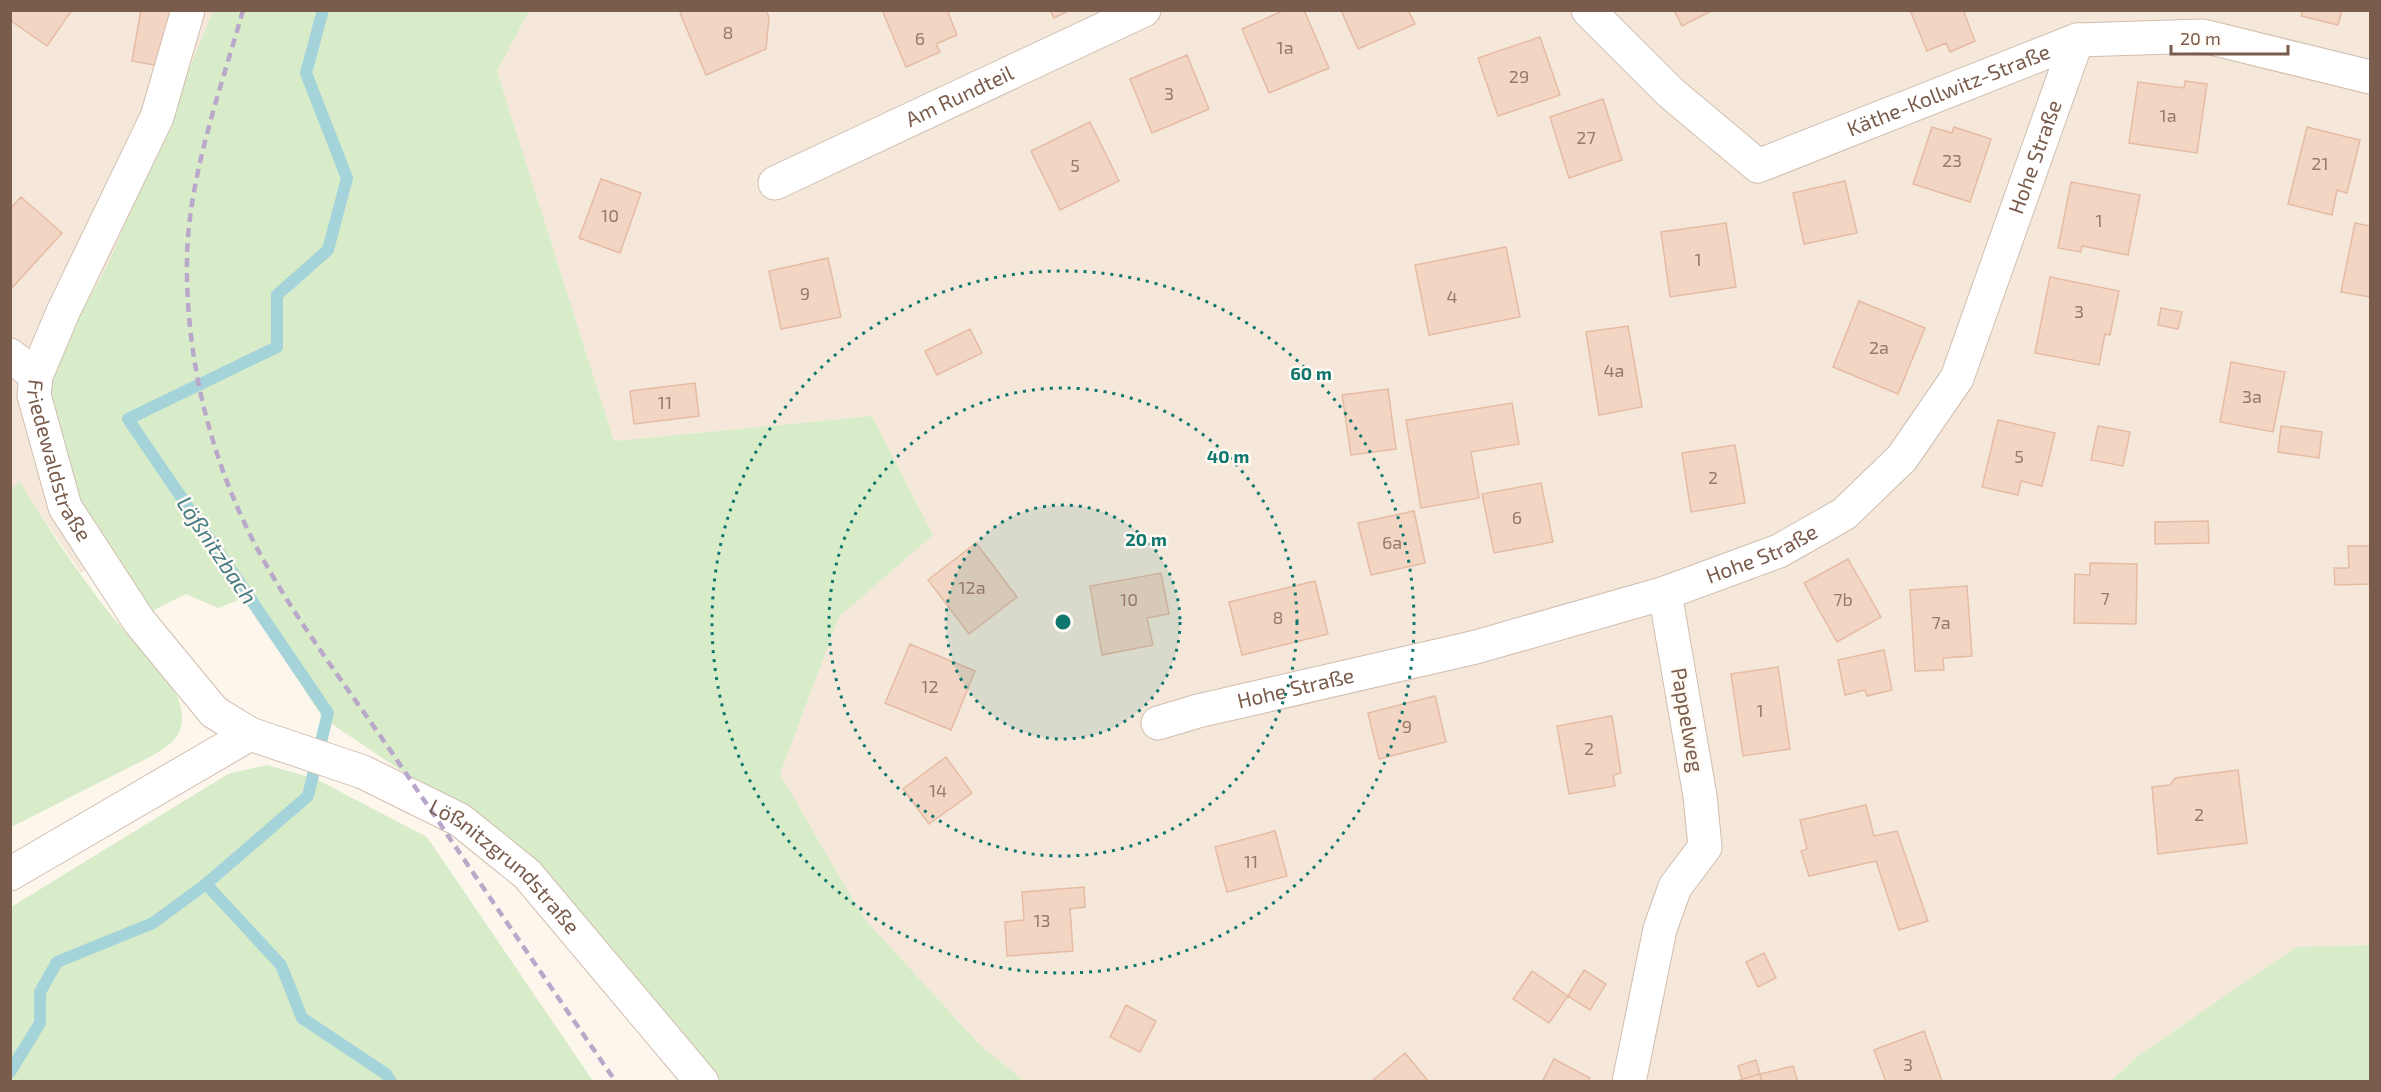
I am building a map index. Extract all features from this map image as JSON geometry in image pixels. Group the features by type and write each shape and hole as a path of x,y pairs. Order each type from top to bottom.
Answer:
{"street":[{"name":"Friedewaldstraße","path":"188,10 157,117 63,312 36,376 34,395 66,507 139,621 214,712 250,734"},
{"name":"Am Rundteil","path":"775,183 1144,10"},
{"name":"Käthe-Kollwitz-Straße","path":"1588,10 1671,93 1758,166 2077,40 2203,36 2370,74"},
{"name":"Hohe Straße","path":"1158,723 1198,711 1476,647 1665,593 1779,551 1844,514 1902,458 1957,378 2077,40"},
{"path":"10,355 36,376"},
{"name":"Pappelweg","path":"1629,1082 1660,929 1675,887 1705,847 1700,796 1665,593"},
{"path":"10,874 250,734"},
{"name":"Lößnitzgrundstraße","path":"250,734 363,772 460,820 527,874 702,1082"}],"shaded area":[{"path":"529,10 2370,11 2370,945 2296,947 2139,1055 2111,1081 1024,1081 979,1044 863,917 780,774 839,617 933,535 872,416 614,441 497,71"},
{"path":"11,11 213,11 109,262 58,355 105,555 81,573 18,482 11,491"}],"green space":[{"path":"213,11 529,11 497,71 614,441 872,416 933,535 839,617 780,774 863,917 979,1044 1024,1081 720,1081 565,897 430,790 323,718 244,598 218,608 186,594 148,613 71,493 46,411 58,355 109,262"},
{"path":"19,481 53,535 90,587 169,683 178,698 182,722 174,740 152,756 11,827 10,491"},
{"path":"267,765 316,779 427,837 593,1081 11,1081 11,907 228,774"},
{"path":"2370,945 2370,1081 2111,1081 2139,1055 2296,947"}],"building":[{"path":"10,10 72,10 47,46 10,20"},
{"path":"141,10 170,10 159,66 132,61"},
{"path":"685,10 766,10 769,17 766,49 706,75 680,13"},
{"path":"882,10 947,10 957,35 936,44 940,52 906,67"},
{"path":"1050,10 1070,10 1054,18"},
{"path":"1285,10 1304,10 1329,68 1269,93 1242,29"},
{"path":"1341,10 1408,10 1415,24 1358,49"},
{"path":"1674,10 1713,10 1682,26"},
{"path":"1910,10 1963,10 1975,41 1950,52 1946,43 1927,51"},
{"path":"2303,10 2342,10 2338,25 2301,16"},
{"path":"1540,37 1560,95 1498,116 1478,58"},
{"path":"1187,55 1209,109 1152,133 1130,79"},
{"path":"2185,81 2207,84 2197,153 2129,143 2138,82 2184,88"},
{"path":"1603,99 1622,160 1569,178 1550,117"},
{"path":"1090,122 1119,181 1060,210 1031,151"},
{"path":"1932,127 1952,133 1954,127 1991,139 1970,202 1913,184"},
{"path":"2307,127 2360,140 2347,193 2337,190 2332,215 2288,204"},
{"path":"601,179 641,193 620,253 579,238"},
{"path":"1845,181 1857,233 1804,244 1793,193"},
{"path":"2071,182 2140,195 2128,255 2082,246 2081,252 2058,248"},
{"path":"21,197 62,233 10,290 10,209"},
{"path":"1726,223 1736,287 1670,297 1661,232"},
{"path":"2355,223 2370,226 2370,297 2341,292"},
{"path":"1506,247 1520,317 1429,335 1415,265"},
{"path":"828,258 841,317 781,329 769,271"},
{"path":"2050,277 2119,291 2110,335 2105,334 2099,365 2035,353"},
{"path":"1859,301 1925,328 1898,394 1833,367"},
{"path":"2161,308 2182,312 2178,329 2158,325"},
{"path":"1628,326 1642,407 1599,415 1586,332"},
{"path":"970,329 982,353 937,375 925,351"},
{"path":"2231,362 2285,372 2273,432 2220,422"},
{"path":"695,383 699,416 634,424 630,391"},
{"path":"1388,389 1396,449 1351,455 1342,395"},
{"path":"1512,403 1519,444 1471,452 1479,498 1421,508 1406,420"},
{"path":"1998,420 2055,433 2042,486 2021,481 2018,495 1982,487"},
{"path":"2098,426 2130,432 2123,466 2091,460"},
{"path":"2281,426 2322,432 2319,458 2278,452"},
{"path":"1735,445 1745,503 1691,512 1682,453"},
{"path":"1541,483 1553,542 1494,553 1482,494"},
{"path":"1414,511 1425,563 1371,575 1358,523"},
{"path":"2208,521 2209,543 2155,544 2155,522"},
{"path":"976,543 1017,597 969,634 928,580"},
{"path":"2348,546 2370,546 2370,584 2335,585 2334,568 2349,568"},
{"path":"1848,559 1881,617 1837,642 1804,583"},
{"path":"2090,563 2137,564 2136,624 2074,623 2075,574 2090,575"},
{"path":"1161,573 1169,614 1147,618 1153,645 1102,655 1090,586"},
{"path":"1315,581 1328,634 1242,655 1229,602"},
{"path":"1967,586 1972,656 1943,658 1944,670 1915,671 1910,590"},
{"path":"910,644 975,671 951,730 885,703"},
{"path":"1884,650 1892,690 1867,696 1865,690 1845,695 1838,660"},
{"path":"1778,667 1790,749 1743,756 1731,674"},
{"path":"1435,696 1446,742 1379,759 1368,713"},
{"path":"1612,716 1621,773 1613,775 1615,786 1569,794 1557,726"},
{"path":"946,757 972,793 929,824 903,789"},
{"path":"2238,770 2247,843 2158,854 2152,787 2170,785 2175,778"},
{"path":"1866,805 1874,836 1897,831 1928,921 1899,930 1876,861 1809,876 1801,851 1807,849 1800,820"},
{"path":"1275,831 1287,876 1227,892 1215,847"},
{"path":"1084,887 1085,907 1070,909 1073,951 1007,956 1005,922 1024,920 1022,892"},
{"path":"1764,953 1776,978 1758,987 1746,962"},
{"path":"1584,970 1606,984 1590,1010 1568,996"},
{"path":"1532,971 1568,996 1549,1023 1513,999"},
{"path":"1126,1005 1156,1021 1140,1052 1110,1037"},
{"path":"1924,1031 1942,1081 1886,1082 1874,1050"},
{"path":"1405,1053 1429,1082 1371,1082"},
{"path":"1554,1059 1590,1078 1588,1082 1542,1082"},
{"path":"1756,1060 1760,1074 1742,1079 1738,1066"},
{"path":"1793,1066 1798,1082 1762,1082 1760,1074"},
{"path":"1760,1074 1762,1082 1736,1082 1736,1081"}],"waterway":[{"name":"Lößnitzbach","path":"323,10 306,73 347,178 328,250 277,295 277,347 128,419 328,713 308,796 206,884 281,965 302,1018 386,1074 391,1082"},
{"path":"10,1072 40,1023 40,992 57,962 153,923 206,884"}],"railway":[{"path":"243,10 200,163 189,226 187,257 191,338 207,418 218,457 249,532 299,618 616,1082"}]}
